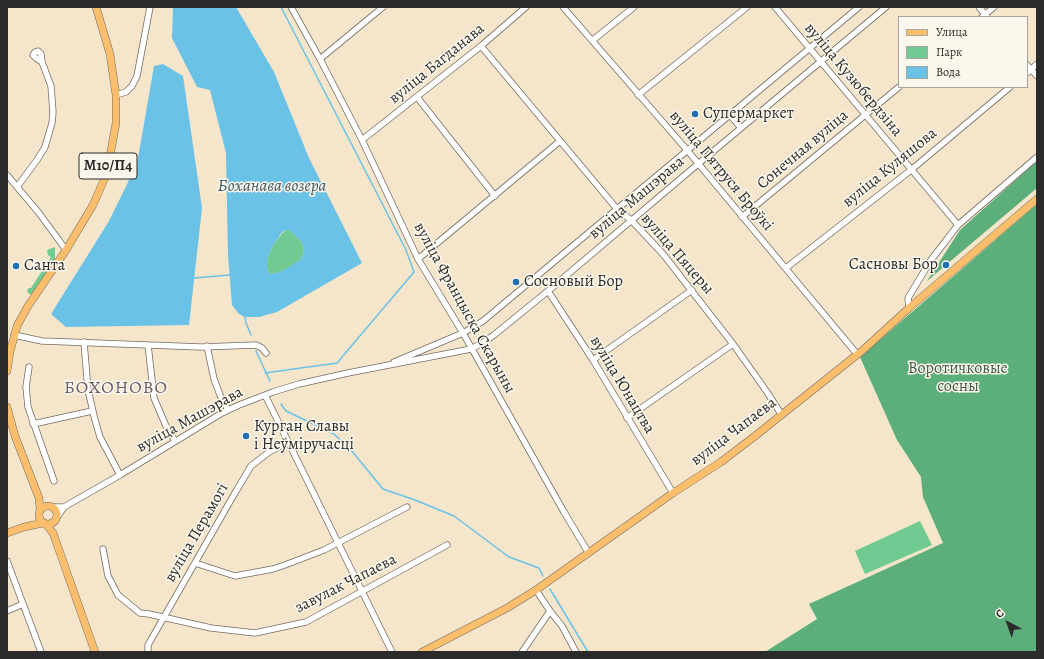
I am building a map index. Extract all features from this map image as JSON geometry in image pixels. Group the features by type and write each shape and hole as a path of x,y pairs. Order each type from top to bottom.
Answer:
{"main road":[{"name":"М10/П4","path":"7,371 14,335 28,306 66,250 93,205 107,173 116,123 116,95 110,54 96,7"},
{"name":"вуліца Чапаева","path":"422,652 507,608 536,590 673,493 721,462 857,354 1037,199"},
{"path":"7,407 15,436 39,498 39,517 53,533"},
{"path":"39,498 56,510 56,519 52,529 53,533 95,652"},
{"path":"24,527 44,507 51,506"},
{"path":"7,533 24,527 52,524 56,519"}],"street":[{"path":"116,95 126,92 132,86 137,76 150,7"},
{"path":"291,7 320,59 383,7"},
{"name":"вуліца Багданава","path":"362,140 481,46 526,7"},
{"name":"вуліца Пятруся Броўкі","path":"563,7 687,150 857,354"},
{"path":"593,40 634,7"},
{"path":"638,95 747,7"},
{"name":"вуліца Кузюбердзіна","path":"775,7 958,226"},
{"name":"вуліца Машэрава","path":"383,367 463,333 483,322 859,7"},
{"name":"вуліца Машэрава","path":"56,519 64,507 120,475 174,441 228,410 265,394 299,384 348,373 471,349 494,335 886,7"},
{"path":"978,7 985,16 994,7"},
{"name":"вуліца Пяцеры","path":"481,46 618,209 631,220 663,254 733,344 781,414"},
{"name":"вуліца Францыска Скарыны","path":"320,59 362,140 418,259 463,333 588,552"},
{"path":"17,187 45,147 52,123 53,112 51,86 42,62"},
{"path":"1037,64 1028,69 1037,76"},
{"name":"Сонечная вуліца","path":"742,217 898,88"},
{"name":"вуліца Куляшова","path":"786,268 911,170 1009,88"},
{"path":"417,97 495,196"},
{"path":"730,115 741,128"},
{"path":"418,259 560,141"},
{"path":"909,308 908,298 931,260 958,226 1037,158"},
{"path":"7,175 39,213 66,250"},
{"path":"593,360 692,290"},
{"name":"вуліца Юнацтва","path":"548,291 593,360 673,493"},
{"path":"14,335 42,341 148,345 256,345 262,348 266,353"},
{"path":"84,342 87,383 92,411 100,436 120,475"},
{"path":"627,418 733,344"},
{"path":"148,345 154,398 174,441"},
{"path":"207,346 214,379 228,410"},
{"path":"29,367 27,377 28,407 54,481"},
{"path":"265,394 392,652"},
{"path":"33,424 92,411"},
{"name":"вуліца Перамогі","path":"148,652 148,645 232,498 252,466 269,452 288,442"},
{"name":"вуліца Машэрава","path":"51,506 64,507"},
{"path":"195,563 235,576 285,565 324,550 407,507"},
{"name":"завулак Чапаева","path":"103,549 108,576 118,595 140,613 211,628 255,633 306,622 447,545"},
{"path":"7,561 41,652"},
{"path":"536,590 562,626 576,652"},
{"path":"7,611 23,604"},
{"path":"522,652 550,611"}],"green space":[{"path":"1037,161 1037,188 927,281 960,230"},
{"name":"Воротичковые сосны","path":"1037,204 1037,652 765,652 817,619 809,604 943,543 923,497 921,477 897,440 860,357"},
{"path":"289,230 300,240 304,248 303,255 300,260 290,267 280,272 270,274 267,269 269,254 274,244 284,231"},
{"path":"55,247 55,260 32,294 29,294 27,291 28,289 31,288 51,257 48,255 47,250"},
{"path":"920,521 932,545 865,574 855,551"}],"water":[{"name":"Боханава возера","path":"173,7 236,7 274,72 309,158 362,263 277,312 259,317 245,317 239,314 232,305 228,255 226,153 210,90 197,87 172,38","holes":["289,230 300,240 304,248 303,255 300,260 280,272 270,274 267,269 269,254 283,231"]},
{"name":"Боханава возера","path":"163,64 183,76 202,208 189,325 66,327 51,314 109,221 137,164 154,66"}],"waterway":[{"path":"265,373 337,363 414,272 406,250 281,7"},
{"path":"194,278 230,275"},
{"path":"245,317 251,335"},
{"path":"256,351 270,381"},
{"path":"281,404 286,411 334,434 351,450 383,489 454,516 509,557 539,568 543,576"},
{"path":"550,589 588,652"}],"place":[{"name":"Супермаркет","path":"695,114"},
{"name":"Сасновы Бор","path":"946,265"},
{"name":"Санта","path":"16,266"},
{"name":"Сосновый Бор","path":"516,282"},
{"name":"Курган Славы і Неўміручасці","path":"246,436"}],"district":[{"name":"БОХОНОВО","path":"116,389"}]}
